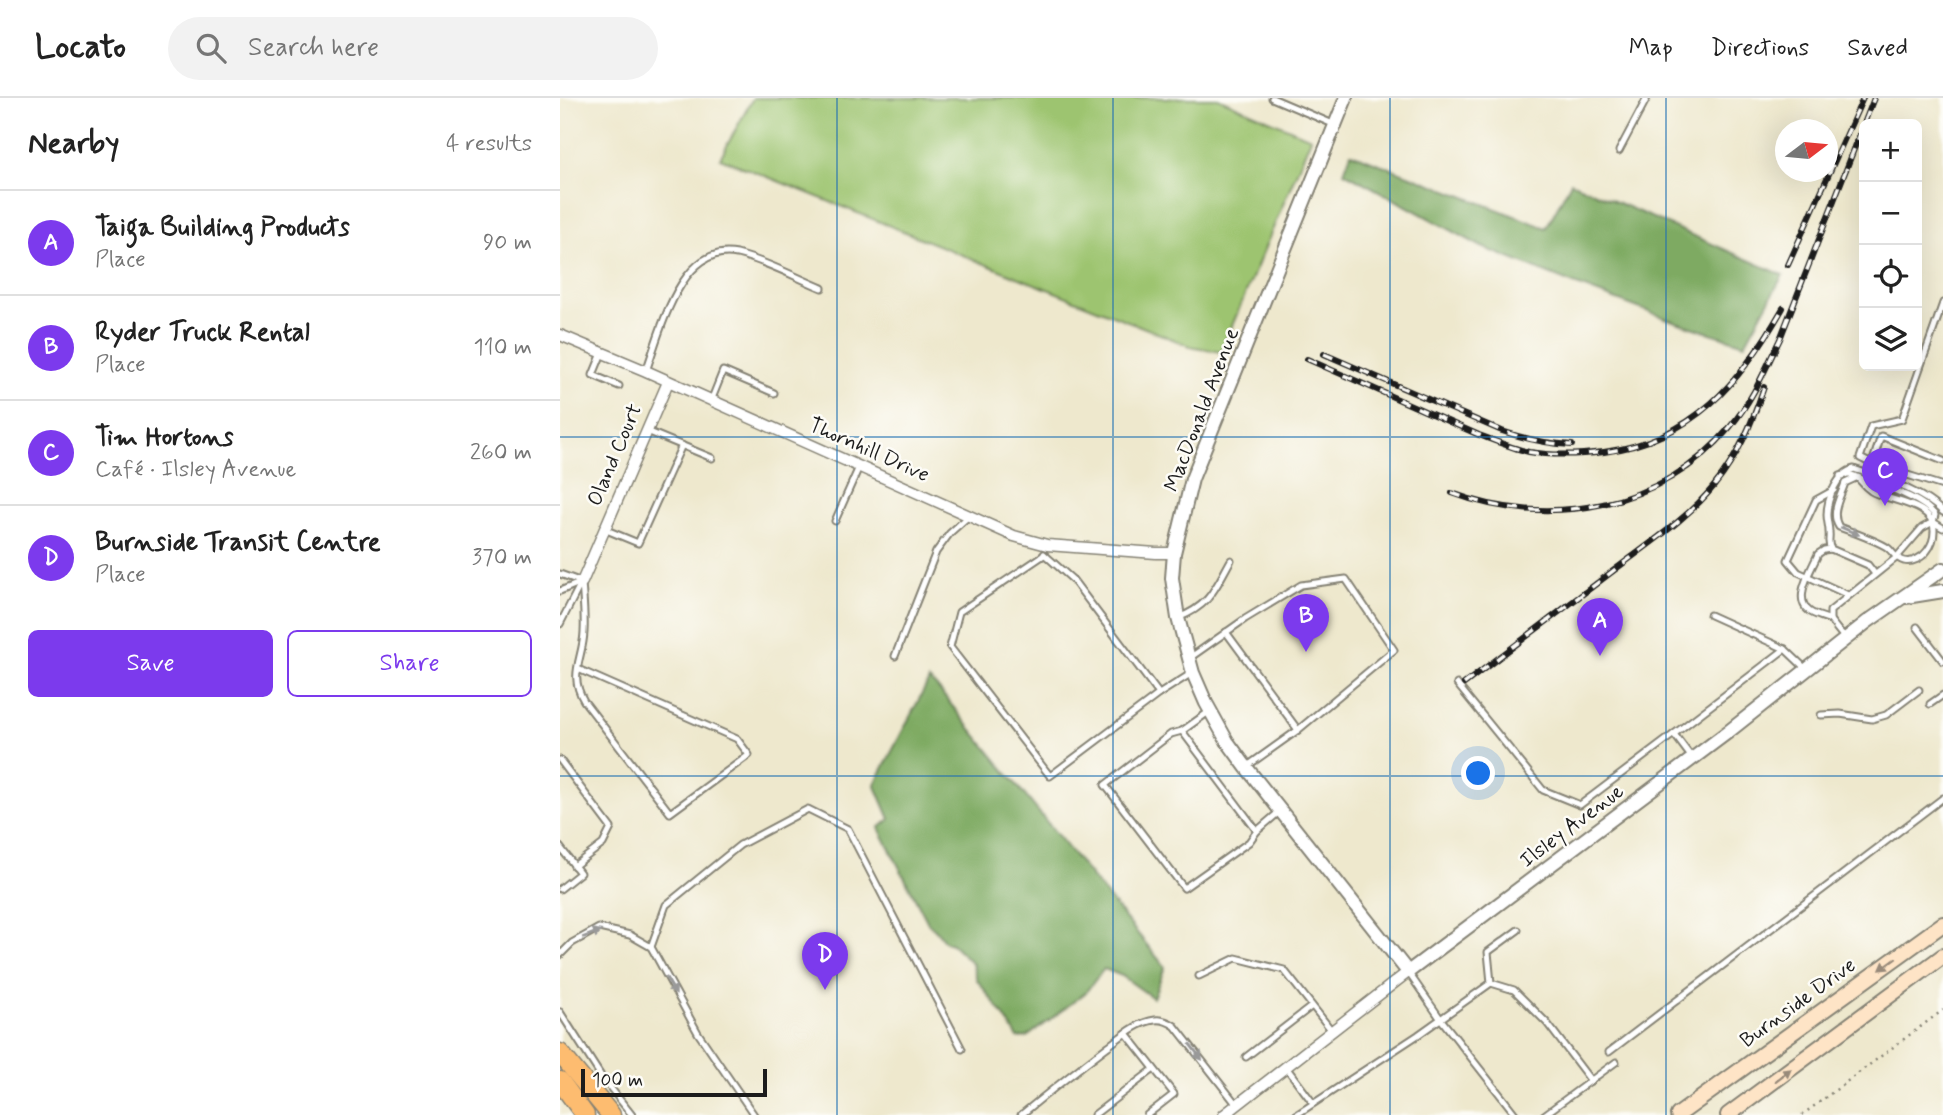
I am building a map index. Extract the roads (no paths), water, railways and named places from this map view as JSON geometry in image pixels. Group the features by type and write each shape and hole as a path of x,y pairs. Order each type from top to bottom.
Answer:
{"highway":[{"path":"560,1053 611,1115"},
{"path":"560,1082 585,1115"}],"main road":[{"name":"Burnside Drive","path":"1678,1115 1943,924"},
{"path":"1728,1115 1943,956"}],"street":[{"name":"MacDonald Avenue","path":"1346,98 1192,479 1174,553 1172,578 1178,618 1193,673 1227,741 1408,972"},
{"name":"Thornhill Drive","path":"560,335 1045,550 1174,553"},
{"name":"Oland Court","path":"582,582 668,382"},
{"name":"Ilsley Avenue","path":"1224,1115 1846,639 1943,569"},
{"path":"1902,597 1943,591"}],"lane":[{"path":"1272,98 1336,125"},
{"path":"1619,151 1647,98"},
{"path":"646,371 684,278 698,263 718,253 736,254 822,288"},
{"path":"1943,303 1902,418 1871,426 1860,458 1943,486"},
{"path":"602,353 593,375 619,386"},
{"path":"712,401 723,371 774,393"},
{"path":"647,431 712,458"},
{"path":"1872,464 1881,436 1943,461"},
{"path":"604,529 638,543 682,445"},
{"path":"835,521 859,467"},
{"path":"1831,549 1828,544 1830,530 1827,511 1840,476 1846,471 1853,469 1921,495 1943,512"},
{"path":"1840,476 1851,474 1858,477 1924,505 1935,515 1934,536 1924,555 1907,562 1896,558 1888,548 1839,527 1834,520 1845,483 1858,477 1870,475"},
{"path":"1834,489 1816,500 1788,560 1798,572 1848,595"},
{"path":"895,656 936,552 950,533 969,516"},
{"path":"1829,620 1830,611 1896,558 1922,528 1933,522"},
{"path":"1933,522 1943,528"},
{"path":"1846,639 1829,620 1809,610 1803,603 1802,593 1808,576 1818,554 1831,549 1868,565 1875,574"},
{"path":"1160,694 1073,580 1045,550 959,612 950,647 1050,776 1160,694 1193,673"},
{"path":"1178,618 1194,611 1209,599 1231,560"},
{"path":"560,574 582,582"},
{"path":"1189,659 1226,632 1301,585 1346,579 1394,650 1298,730 1246,767"},
{"path":"560,591 582,582"},
{"path":"560,624 582,582"},
{"path":"578,669 737,740 749,755 670,813 577,689 576,682 578,669 584,633 582,582"},
{"path":"1710,615 1785,649 1807,670"},
{"path":"1917,627 1943,661"},
{"path":"1226,632 1298,730"},
{"path":"1457,684 1543,790 1580,805 1785,649"},
{"path":"1821,715 1840,714 1872,719 1886,715 1919,690"},
{"path":"1930,704 1943,695"},
{"path":"1210,710 1182,731 1171,734 1105,786 1184,888 1249,842 1257,831 1280,811"},
{"path":"1182,731 1257,831"},
{"path":"1674,734 1692,759"},
{"path":"560,760 611,828 603,844 574,866"},
{"path":"1609,1052 1943,798"},
{"path":"651,947 666,905 740,845 808,809 848,829 962,1049"},
{"path":"560,847 580,873 560,889"},
{"path":"560,955 572,943 599,928 630,935 651,947 698,1033 754,1115"},
{"path":"1491,983 1488,952 1518,930"},
{"path":"1199,976 1236,958 1284,970 1332,1031"},
{"path":"1408,972 1440,1018 1516,1115"},
{"path":"1296,1115 1491,983"},
{"path":"1491,983 1514,990 1547,1023 1591,1082"},
{"path":"1247,1057 1312,1006"},
{"path":"560,1012 601,1076 632,1115"},
{"path":"1020,1115 1126,1033 1156,1020 1167,1021 1175,1026 1237,1105"},
{"path":"1126,1033 1174,1094 1147,1115"},
{"path":"1544,1115 1616,1062"},
{"path":"1286,1067 1313,1103"},
{"path":"1094,1115 1154,1069"}],"railway":[{"path":"1788,265 1863,98"},
{"path":"1452,493 1489,504 1564,510 1602,504 1638,493 1672,477 1703,455 1738,417 1769,362 1874,98"},
{"path":"1307,359 1479,435 1510,446 1548,454 1595,453 1636,445 1664,435 1689,421 1731,383 1750,360 1783,308"},
{"path":"1324,354 1502,431 1537,441 1572,445"},
{"path":"1464,684 1692,509 1714,486 1730,463 1749,426 1764,387"}],"place":[{"name":"Tim Hortons","path":"1885,506"},
{"name":"Ryder Truck Rental","path":"1306,652"},
{"name":"Taiga Building Products","path":"1600,656"},
{"name":"Burnside Transit Centre","path":"825,990"}]}
